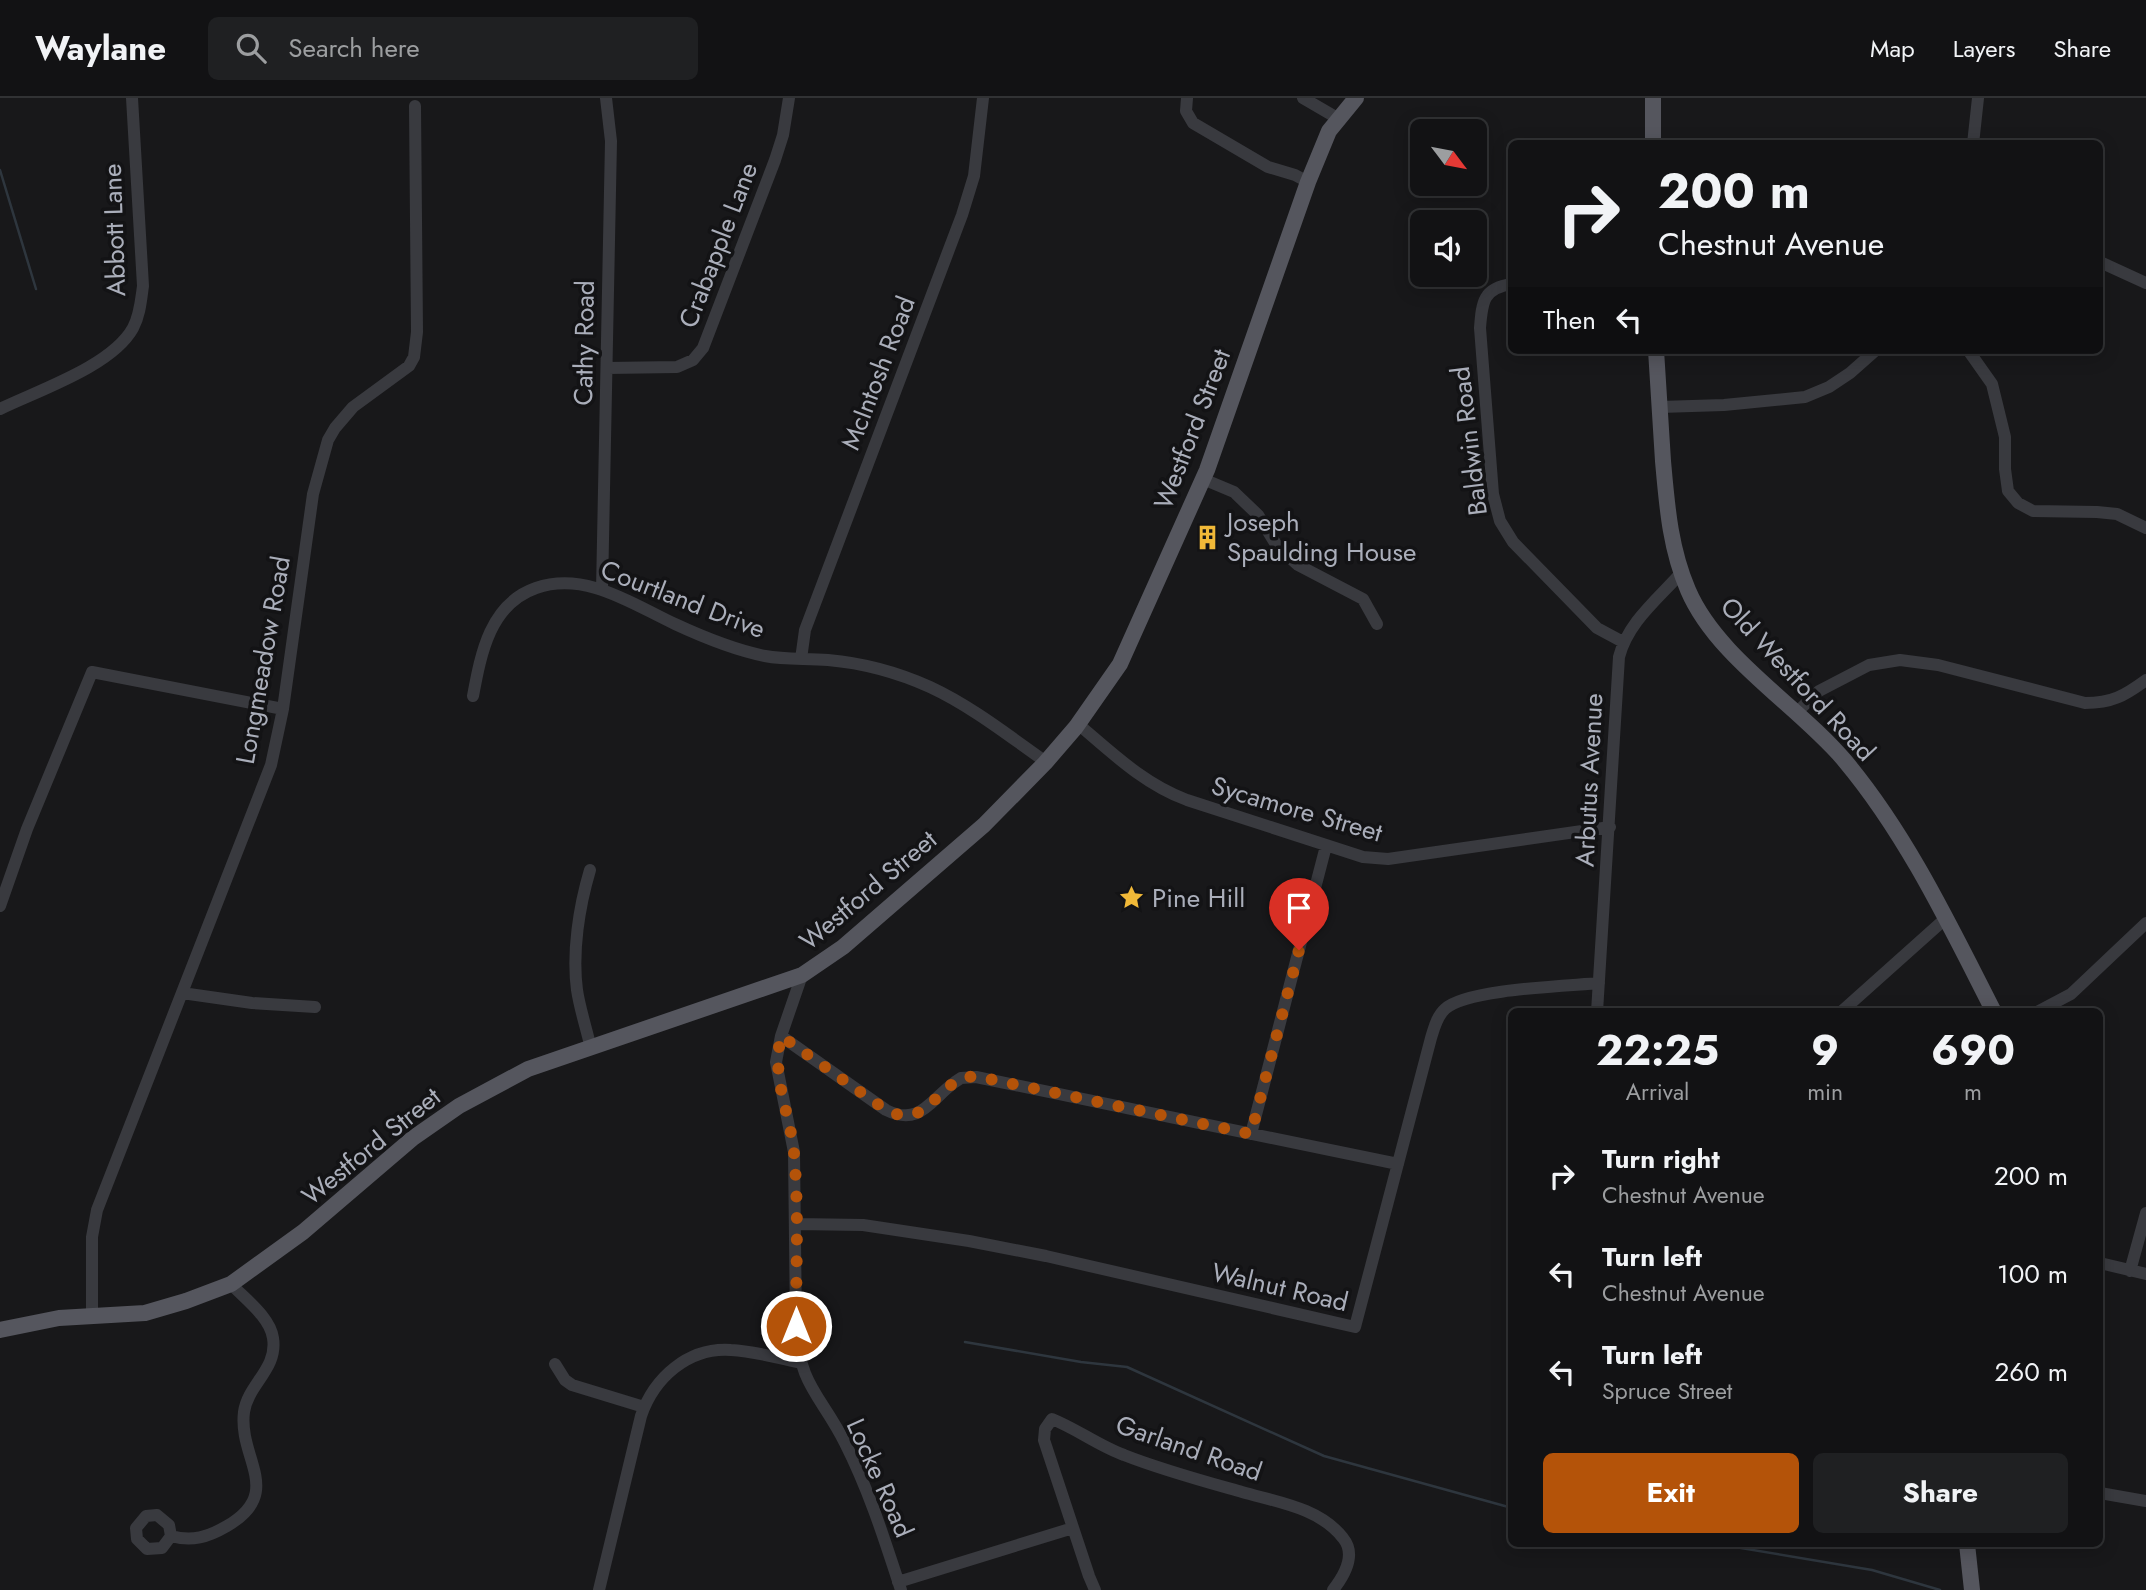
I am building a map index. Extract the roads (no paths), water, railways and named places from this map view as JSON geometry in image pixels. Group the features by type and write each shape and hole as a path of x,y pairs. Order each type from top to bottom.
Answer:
{"main road":[{"name":"Westford Street","path":"0,1330 21,1324 92,1315 145,1313 231,1284 303,1232 413,1138 458,1105 528,1069 802,975 842,947 984,825 1046,762 1078,724 1120,664 1203,479 1308,182 1329,131 1356,98"},
{"path":"1653,98 1653,140"},
{"name":"Old Westford Road","path":"1656,354 1667,512 1673,549 1689,593 1720,638 1751,672 1844,760 1874,799 1903,843 1992,1008"},
{"path":"1967,1547 1972,1590"}],"street":[{"name":"Abbott Lane","path":"0,409 111,354 133,327 143,286 132,98"},
{"name":"Cathy Road","path":"602,590 611,141 606,98"},
{"name":"Crabapple Lane","path":"607,368 677,367 693,360 703,348 775,160 783,135 789,98"},
{"name":"McIntosh Road","path":"801,659 805,629 962,215 974,176 983,98"},
{"path":"1187,98 1186,111 1193,123 1268,167 1308,182"},
{"path":"1303,98 1339,118"},
{"path":"1973,140 1978,98"},
{"name":"Longmeadow Road","path":"92,1315 92,1237 97,1210 271,765 283,709 313,494 328,440 354,407 402,373 414,357 417,332 415,106"},
{"path":"2103,263 2146,284"},
{"name":"Baldwin Road","path":"1508,285 1497,286 1488,293 1482,305 1480,328 1493,494 1500,521 1513,542 1597,628 1623,642"},
{"path":"1660,407 1724,405 1805,397 1829,387 1871,354"},
{"path":"1971,354 1992,384 2006,437 2005,469 2008,491 2018,503 2033,512 2118,514 2146,528"},
{"path":"1203,479 1234,492 1258,515 1277,545 1298,565 1363,599 1377,624"},
{"name":"Arbutus Avenue","path":"1597,1008 1619,657 1623,642 1637,621 1681,573"},
{"name":"Courtland Drive","path":"473,696 489,631 515,598 538,587 583,584 602,590 679,626 766,656 829,660 900,675 954,700 1046,762"},
{"path":"1796,713 1819,691 1869,665 1900,660 1938,665 2085,704 2105,703 2119,698 2146,680"},
{"path":"0,906 27,829 92,672 283,709"},
{"name":"Sycamore Street","path":"1078,724 1139,775 1163,790 1363,857 1388,859 1610,827"},
{"path":"1251,1134 1326,846"},
{"path":"590,870 583,894 577,953 577,990 592,1049"},
{"path":"1845,1008 1945,919"},
{"path":"2045,1008 2071,994 2146,923"},
{"name":"Locke Road","path":"802,975 781,1036 776,1062 794,1152 796,1326 800,1363 814,1394 845,1441 900,1586"},
{"name":"Walnut Road","path":"796,1224 863,1225 969,1241 1355,1327 1439,1015 1454,1003 1486,995 1599,983"},
{"path":"182,993 252,1003 315,1007"},
{"path":"781,1036 886,1110 902,1116 915,1115 961,1078 975,1076 1398,1164"},
{"path":"2130,1271 2146,1213"},
{"path":"2103,1264 2146,1274"},
{"path":"171,1536 192,1539 214,1533 242,1516 256,1495 256,1477 244,1415 247,1401 269,1366 273,1338 265,1320 231,1284"},
{"path":"599,1590 644,1407 664,1376 688,1359 702,1353 731,1350 800,1363"},
{"path":"555,1364 565,1380 572,1385 644,1407"},
{"name":"Garland Road","path":"1095,1590 1044,1440 1045,1429 1052,1419 1123,1455 1306,1511 1327,1521 1346,1540 1349,1560 1346,1575 1332,1590"},
{"path":"2103,1494 2146,1501"},
{"path":"900,1586 1073,1528"}],"waterway":[{"path":"0,170 36,289"},
{"path":"965,1342 1127,1367 1324,1456 1508,1507"},
{"path":"1735,1547 1872,1570 1940,1590"}],"place":[{"name":"Joseph Spaulding House","path":"1207,537"},
{"name":"Pine Hill","path":"1132,898"}]}
